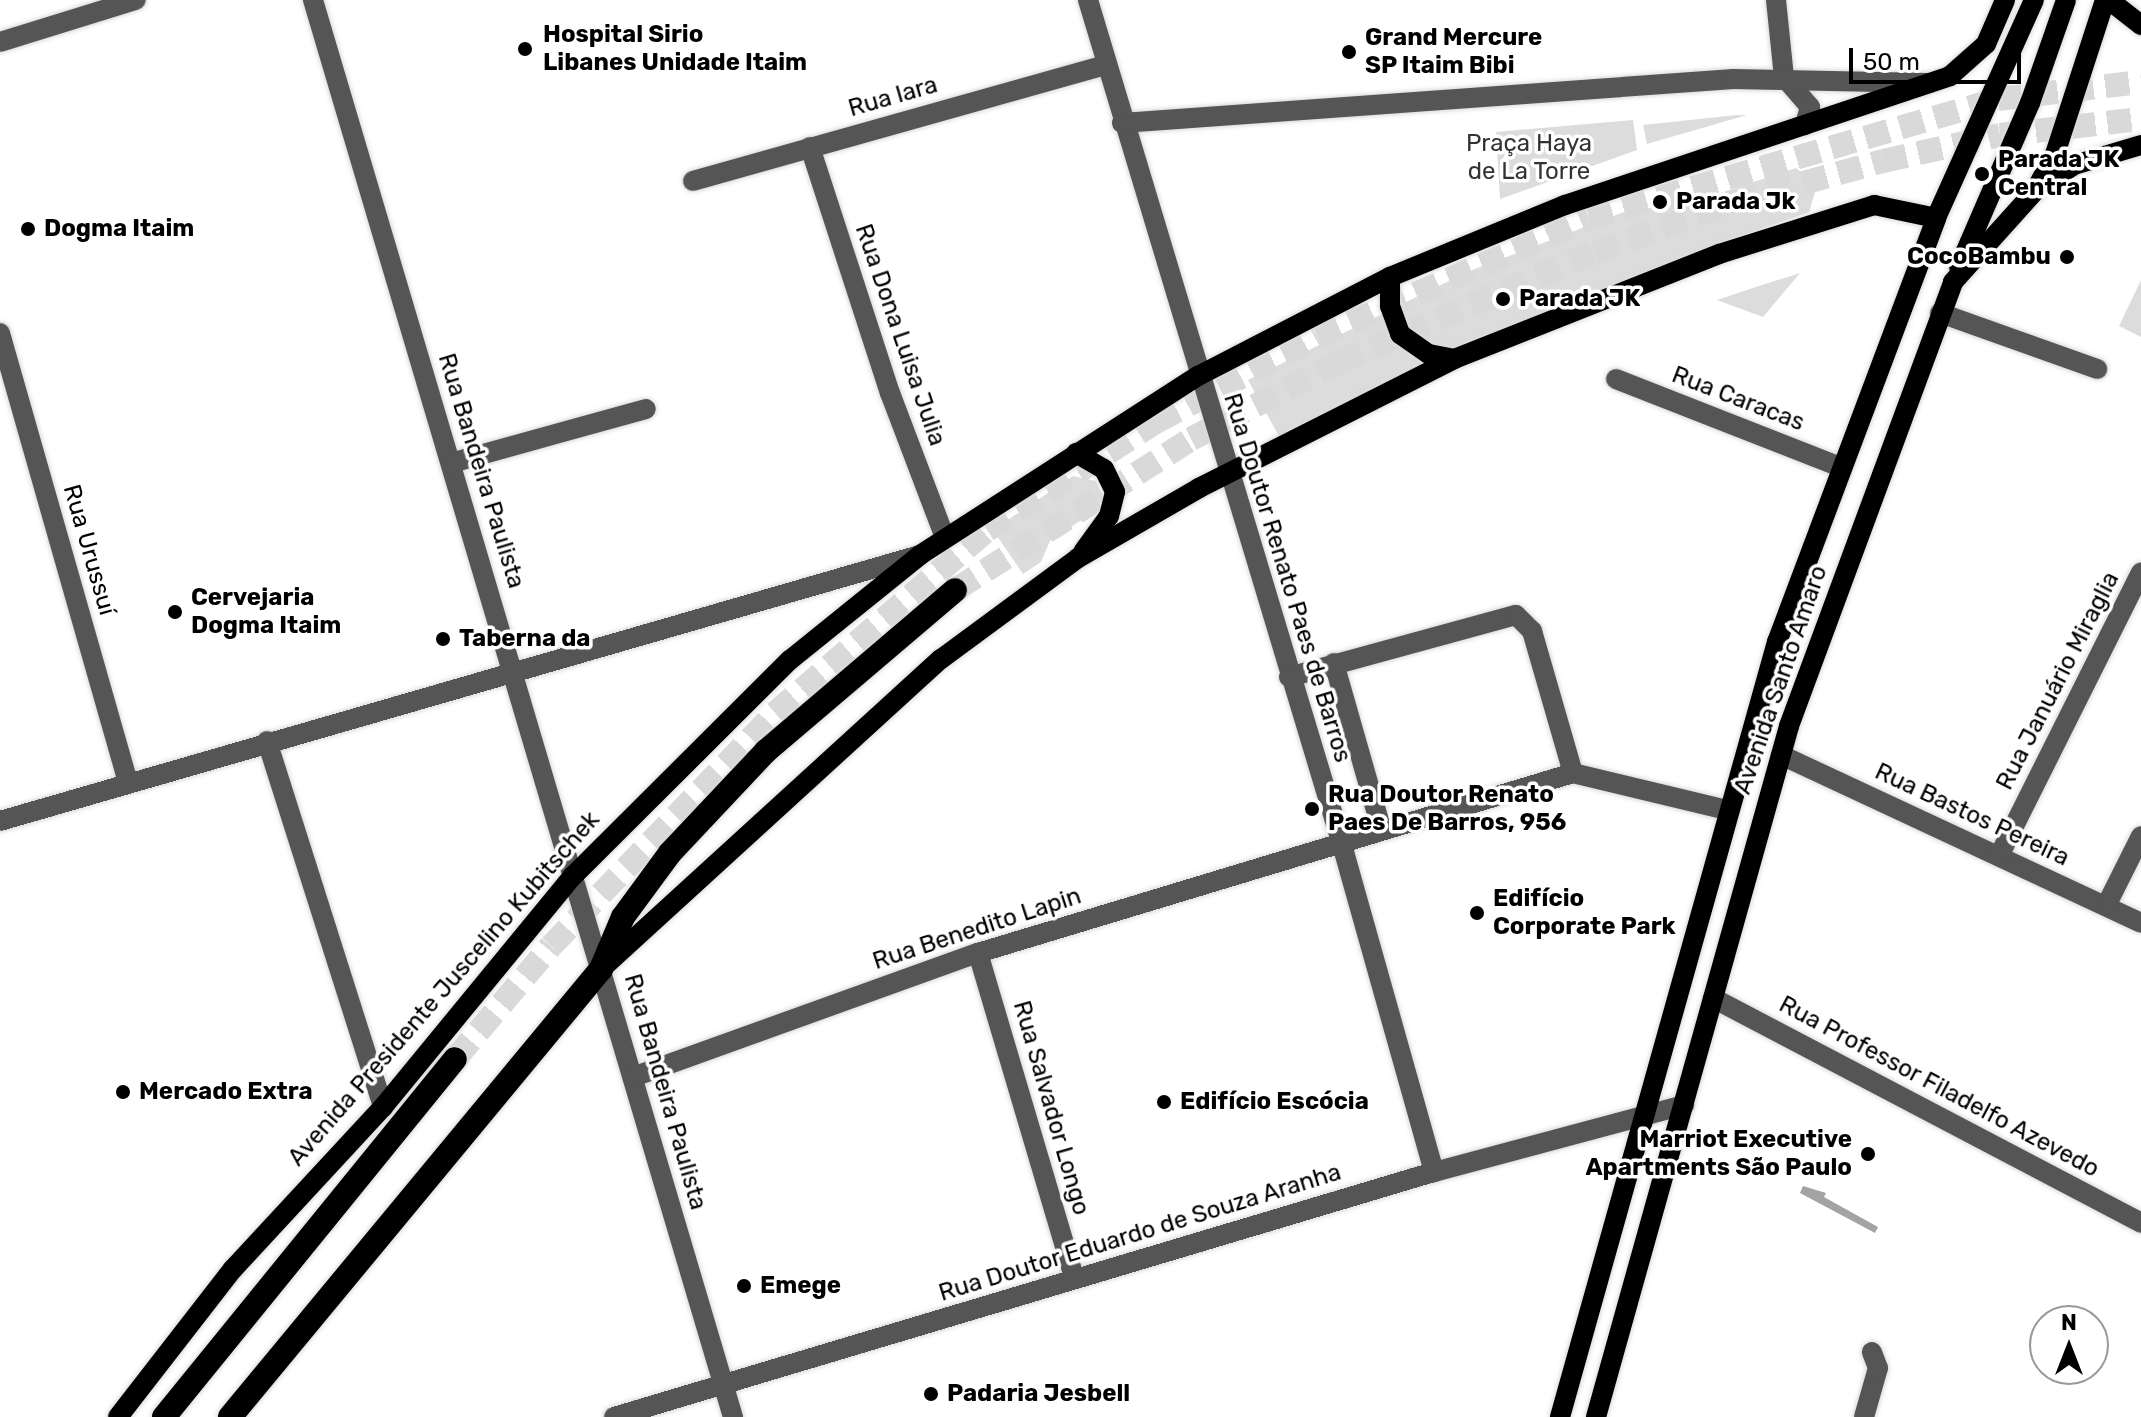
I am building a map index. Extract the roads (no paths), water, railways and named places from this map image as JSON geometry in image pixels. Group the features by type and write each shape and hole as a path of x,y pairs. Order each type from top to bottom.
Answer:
{"highway":[{"path":"230,1417 601,969 623,917 670,853 766,751 955,590"},
{"path":"164,1417 455,1059"}],"main road":[{"name":"Avenida Presidente Juscelino Kubitschek","path":"118,1417 233,1269 383,1107 573,876 790,660 920,555 1198,376 1390,277 1565,205 1931,84 1986,44 2005,0"},
{"name":"Avenida Santo Amaro","path":"1560,1417 1727,810 1777,642 1936,218 2034,0"},
{"path":"1953,282 2030,103 2066,0"},
{"name":"Avenida Santo Amaro","path":"1596,1417 1781,755 1940,313 1953,282 2035,191 2070,118 2107,0"},
{"path":"2107,0 2141,25"},
{"path":"2035,191 2074,165 2141,145"},
{"path":"601,969 941,659 1078,558 1228,473 1454,359 1671,271 1847,212 1896,205 1936,218"},
{"path":"1390,277 1390,306 1400,334 1429,354 1454,359"},
{"path":"1076,453 1104,469 1115,492 1109,516 1078,558"}],"street":[{"path":"0,42 136,0"},
{"name":"Rua Bandeira Paulista","path":"313,0 733,1417"},
{"name":"Rua Doutor Renato Paes de Barros","path":"1088,0 1198,376 1341,841 1434,1172"},
{"path":"1776,0 1784,77 1810,107 1805,125"},
{"name":"Rua Iara","path":"693,181 1107,65"},
{"path":"1122,123 1784,77 1931,84"},
{"name":"Rua Dona Luisa Julia","path":"810,147 945,538"},
{"path":"1940,313 2097,369"},
{"name":"Rua Urussuí","path":"0,333 128,782"},
{"name":"Rua Caracas","path":"1616,379 1841,467"},
{"path":"451,463 646,409"},
{"path":"0,821 513,668 920,555"},
{"name":"Rua Januário Miraglia","path":"1999,856 2141,573"},
{"path":"1289,677 1505,615 1525,619 1573,773 1727,810"},
{"name":"Rua Doutor Renato Paes de Barros","path":"1334,663 1381,828"},
{"path":"267,741 383,1107"},
{"name":"Rua Bastos Pereira","path":"1781,755 2141,923"},
{"name":"Rua Benedito Lapin","path":"633,1077 978,953 1381,828 1573,773"},
{"path":"2106,906 2141,836"},
{"name":"Rua Salvador Longo","path":"978,953 1074,1278"},
{"name":"Rua Professor Filadelfo Azevedo","path":"1713,998 2141,1223"},
{"name":"Rua Doutor Eduardo de Souza Aranha","path":"614,1417 1434,1172 1684,1105"},
{"path":"1864,1417 1878,1368 1872,1352"}],"tunnel":[{"path":"455,1059 551,946 775,713 987,530 1156,422 1317,337 1589,218 1998,99 2141,82"},
{"path":"955,590 1191,439 1339,362 1595,252 1734,202 1883,161 2000,135 2141,119"}],"place":[{"name":"Hospital Sirio Libanes Unidade Itaim","path":"525,49"},
{"name":"Grand Mercure SP Itaim Bibi","path":"1349,52"},
{"name":"Parada JK Central","path":"1982,174"},
{"name":"Parada Jk","path":"1660,202"},
{"name":"Dogma Itaim","path":"28,229"},
{"name":"CocoBambu","path":"2067,257"},
{"name":"Parada JK","path":"1503,299"},
{"name":"Cervejaria Dogma Itaim","path":"175,612"},
{"name":"Taberna da","path":"443,639"},
{"name":"Rua Doutor Renato Paes De Barros, 956","path":"1312,809"},
{"name":"Edifício Corporate Park","path":"1477,913"},
{"name":"Mercado Extra","path":"123,1092"},
{"name":"Edifício Escócia","path":"1164,1102"},
{"name":"Marriot Executive Apartments São Paulo","path":"1868,1154"},
{"name":"Emege","path":"744,1286"},
{"name":"Padaria Jesbell","path":"931,1394"}],"park label":[{"name":"Praça Haya de La Torre","path":"1529,158"}]}
